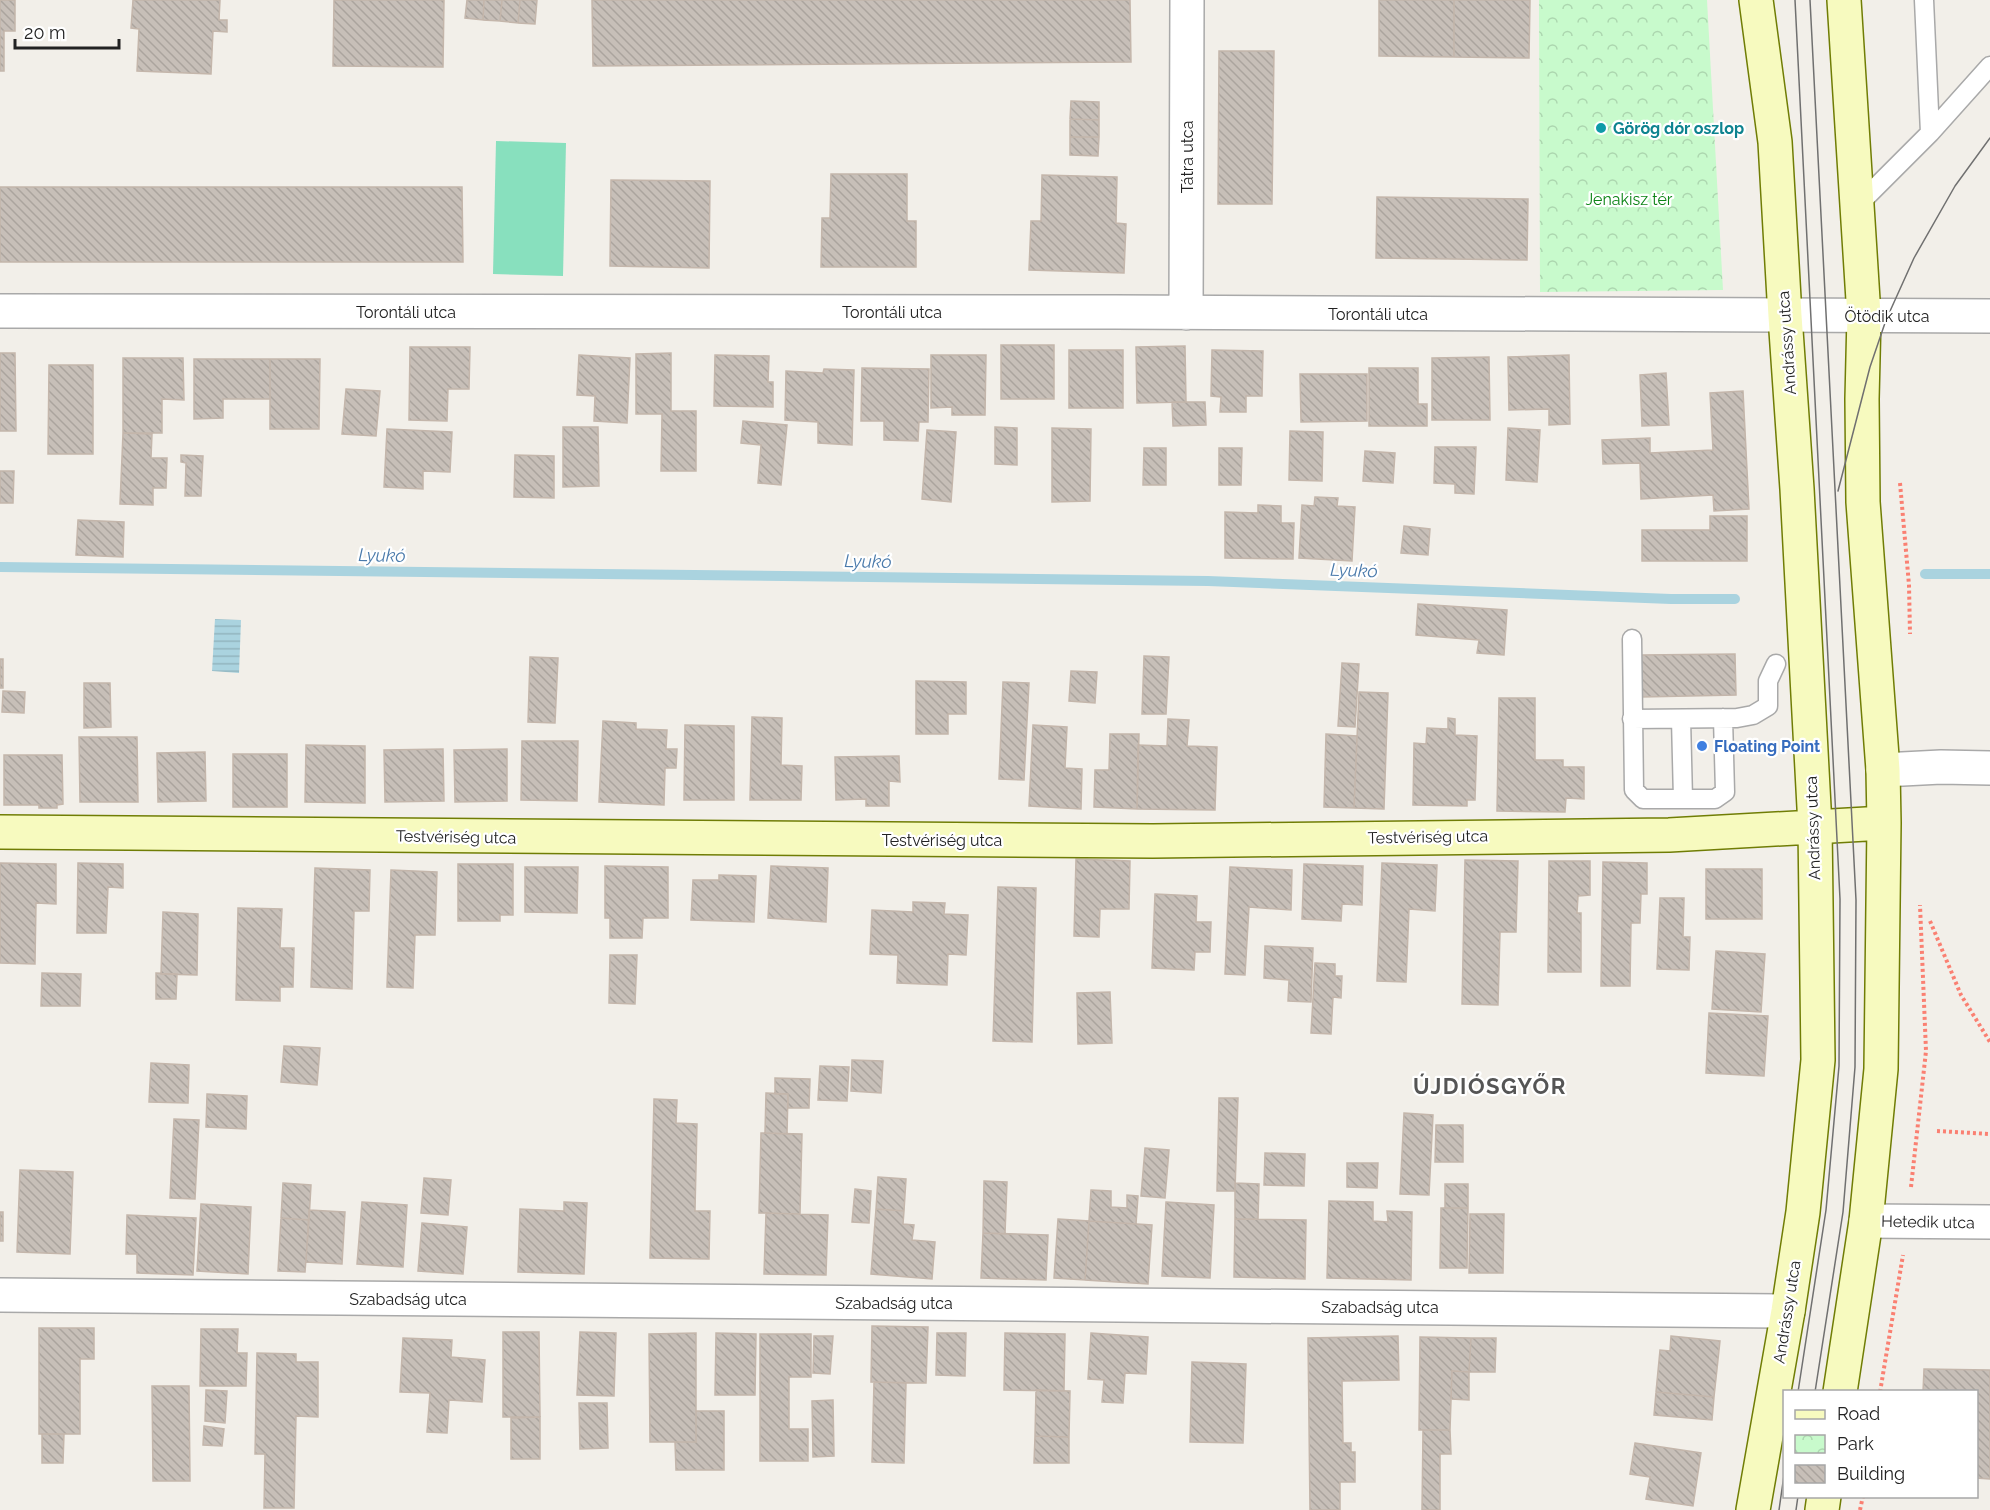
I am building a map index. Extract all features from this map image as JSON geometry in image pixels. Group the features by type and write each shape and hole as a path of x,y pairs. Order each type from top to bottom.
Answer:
{"main road":[{"name":"Andrássy utca","path":"1753,1510 1803,1212 1818,1060 1815,826 1797,489 1775,142 1756,0"},
{"path":"1840,1390 1866,1221 1881,1069 1884,823 1883,770 1863,502 1864,316 1844,0"},
{"name":"Testvériség utca","path":"0,832 533,838 1153,841 1669,835 1884,823"}],"street":[{"name":"Tátra utca","path":"1186,313 1187,0"},
{"name":"Torontáli utca","path":"0,311 1785,316"},
{"name":"Ötödik utca","path":"1785,316 1990,316"},
{"path":"1883,770 1941,767 1990,768"},
{"name":"Hetedik utca","path":"1866,1221 1990,1222"},
{"name":"Szabadság utca","path":"0,1295 1788,1311"}],"lane":[{"path":"1924,0 1930,133"},
{"path":"1857,206 1930,133 1990,66"},
{"path":"1632,639 1634,790 1643,799 1715,799 1725,792 1723,718"},
{"path":"1632,719 1723,718 1753,715 1768,706 1768,681 1776,664"},
{"path":"1681,719 1683,799"}],"path":[{"path":"1910,1197 1926,1051 1920,897"},
{"path":"1930,921 1961,995 1990,1042"},
{"path":"1937,1131 1990,1134"},
{"path":"1880,1390 1905,1246"}],"green space":[{"name":"Jenakisz tér","path":"1539,0 1707,0 1723,290 1540,292"},
{"path":"496,141 566,143 563,276 493,274"}],"water":[{"path":"215,619 241,620 239,673 212,671"}],"building":[{"path":"0,0 15,0 15,31 4,31 4,71 0,71"},
{"path":"133,0 220,0 219,20 227,20 227,32 213,31 211,74 137,71 139,29 131,28"},
{"path":"334,0 444,0 443,67 333,66"},
{"path":"467,0 484,0 483,20 465,18"},
{"path":"484,0 502,0 500,21 483,20"},
{"path":"502,0 520,0 518,23 500,21"},
{"path":"520,0 537,0 535,24 518,23"},
{"path":"592,0 1130,0 1131,62 593,66"},
{"path":"1379,0 1454,0 1454,57 1379,56"},
{"path":"1454,0 1530,0 1529,58 1454,57"},
{"path":"1219,51 1274,51 1272,204 1218,204"},
{"path":"1071,101 1099,102 1099,120 1070,119"},
{"path":"1070,119 1099,120 1099,137 1070,137"},
{"path":"1070,137 1099,137 1098,156 1070,155"},
{"path":"831,174 907,174 907,221 916,221 916,267 821,267 822,218 830,218"},
{"path":"1042,175 1117,177 1116,223 1126,224 1124,273 1029,270 1031,221 1041,221"},
{"path":"611,180 710,181 709,268 610,266"},
{"path":"0,187 462,187 463,262 0,262"},
{"path":"1377,197 1528,199 1527,260 1376,258"},
{"path":"1001,345 1054,345 1054,399 1001,399"},
{"path":"1185,346 1186,402 1137,403 1136,347"},
{"path":"410,347 470,347 469,389 448,389 447,421 409,420"},
{"path":"1069,350 1123,350 1123,408 1069,408"},
{"path":"1212,350 1263,351 1262,396 1246,396 1246,412 1220,412 1221,397 1211,396"},
{"path":"0,353 15,353 16,431 0,431"},
{"path":"671,353 671,411 696,411 696,471 661,471 662,414 636,414 636,354"},
{"path":"579,355 630,358 627,423 594,421 595,396 577,395"},
{"path":"715,355 769,356 768,382 773,382 773,407 714,406"},
{"path":"931,355 986,355 985,415 952,415 952,407 931,408"},
{"path":"1569,355 1570,424 1549,425 1549,409 1509,410 1508,357"},
{"path":"1489,357 1490,420 1432,420 1432,358"},
{"path":"123,358 183,358 184,400 162,399 162,433 123,433"},
{"path":"194,359 270,359 270,399 223,399 223,418 194,419"},
{"path":"270,359 320,359 319,429 270,429"},
{"path":"49,365 93,365 93,454 48,454"},
{"path":"862,368 929,369 928,422 919,422 918,441 884,440 884,421 861,421"},
{"path":"1369,368 1418,368 1418,404 1427,404 1427,426 1369,426"},
{"path":"824,369 854,370 852,445 818,443 818,422 785,420 786,371 823,373"},
{"path":"1666,373 1669,425 1642,426 1640,375"},
{"path":"1300,374 1367,374 1367,421 1301,422"},
{"path":"346,389 380,391 376,436 342,434"},
{"path":"1743,391 1749,509 1714,511 1713,495 1641,499 1640,463 1603,464 1602,440 1650,438 1650,453 1713,450 1710,393"},
{"path":"1172,402 1205,402 1206,425 1173,426"},
{"path":"743,421 787,425 781,485 758,483 761,445 741,443"},
{"path":"563,427 598,427 599,486 563,487"},
{"path":"995,427 1017,428 1017,465 995,464"},
{"path":"1052,428 1091,429 1090,501 1052,502"},
{"path":"1508,428 1540,430 1537,482 1506,480"},
{"path":"387,429 452,432 450,472 423,471 423,489 384,487"},
{"path":"927,430 956,432 951,502 922,499"},
{"path":"1290,431 1323,432 1322,481 1289,480"},
{"path":"123,433 152,434 151,458 167,458 166,488 153,488 153,505 120,504"},
{"path":"1435,447 1476,447 1474,494 1455,493 1455,484 1434,483"},
{"path":"1144,448 1166,448 1166,485 1143,485"},
{"path":"1219,448 1242,448 1241,485 1219,485"},
{"path":"1365,451 1395,453 1393,483 1363,481"},
{"path":"181,455 203,456 201,496 185,496 186,463 181,462"},
{"path":"515,455 554,456 554,498 514,497"},
{"path":"0,471 14,471 13,503 0,503"},
{"path":"1315,497 1338,498 1337,506 1355,507 1352,561 1299,558 1302,505 1314,506"},
{"path":"1258,505 1281,506 1281,523 1294,523 1293,559 1225,558 1225,512 1258,513"},
{"path":"1710,516 1747,516 1747,561 1642,561 1642,530 1710,530"},
{"path":"78,520 124,522 123,557 76,555"},
{"path":"1404,526 1430,529 1428,555 1401,553"},
{"path":"1418,604 1507,610 1504,655 1477,653 1479,640 1416,635"},
{"path":"1735,654 1736,695 1642,697 1641,655"},
{"path":"1144,656 1169,657 1166,714 1142,714"},
{"path":"530,657 558,658 555,723 528,722"},
{"path":"0,659 3,659 3,688 0,688"},
{"path":"1342,663 1359,664 1355,727 1338,726"},
{"path":"1071,671 1097,672 1095,703 1069,701"},
{"path":"916,681 966,682 966,714 948,714 948,734 916,734"},
{"path":"1003,682 1029,683 1024,780 999,779"},
{"path":"84,683 110,683 111,727 84,728"},
{"path":"3,691 25,692 24,713 2,712"},
{"path":"1359,692 1388,693 1384,809 1354,808"},
{"path":"1499,698 1535,698 1535,760 1563,760 1563,767 1584,767 1584,799 1566,798 1565,812 1497,811"},
{"path":"752,717 782,718 781,765 802,766 801,800 750,800"},
{"path":"1448,718 1455,719 1455,735 1477,736 1475,800 1467,800 1467,806 1413,805 1414,743 1426,744 1427,728 1448,729"},
{"path":"1168,719 1189,720 1187,746 1217,747 1215,810 1137,809 1138,745 1167,746"},
{"path":"603,721 636,723 636,729 667,730 666,749 677,749 676,768 665,768 664,805 599,802"},
{"path":"685,725 734,726 734,800 684,800"},
{"path":"1033,725 1067,727 1065,768 1082,769 1081,809 1029,806"},
{"path":"1110,734 1139,734 1137,809 1094,807 1095,770 1109,770"},
{"path":"1326,734 1357,736 1354,808 1324,807"},
{"path":"79,737 137,737 138,802 80,802"},
{"path":"522,741 578,741 577,801 521,800"},
{"path":"306,745 365,746 365,803 305,802"},
{"path":"443,749 444,801 385,802 384,750"},
{"path":"507,749 507,801 455,802 454,750"},
{"path":"205,752 206,801 158,802 157,753"},
{"path":"233,754 287,754 287,807 233,807"},
{"path":"4,755 62,755 63,804 57,805 57,808 39,808 39,805 4,805"},
{"path":"899,756 900,782 889,781 889,806 866,806 866,799 836,800 835,757"},
{"path":"1076,859 1130,861 1129,909 1100,909 1099,937 1074,936"},
{"path":"1465,860 1518,861 1516,932 1500,932 1498,1005 1462,1004"},
{"path":"1549,861 1590,861 1590,895 1578,896 1577,913 1581,913 1581,972 1548,972"},
{"path":"1603,862 1647,863 1647,894 1641,894 1640,923 1631,923 1630,986 1601,986"},
{"path":"0,863 56,864 56,904 36,903 35,964 0,963"},
{"path":"78,863 123,864 123,888 108,887 106,933 77,933"},
{"path":"1382,863 1437,865 1435,911 1409,909 1406,982 1377,981"},
{"path":"458,864 513,864 513,915 500,915 500,921 458,921"},
{"path":"1304,864 1363,866 1362,905 1342,904 1341,921 1302,919"},
{"path":"605,866 668,867 668,918 643,918 642,938 610,938 610,918 605,918"},
{"path":"771,866 828,868 826,922 768,918"},
{"path":"525,867 578,867 577,913 525,912"},
{"path":"1230,867 1292,870 1291,910 1249,907 1245,975 1225,974"},
{"path":"315,868 370,870 369,911 354,911 352,989 311,987"},
{"path":"1706,869 1762,869 1762,919 1706,919"},
{"path":"391,870 437,872 435,935 415,935 413,988 387,987"},
{"path":"719,875 756,876 754,922 691,920 693,880 719,880"},
{"path":"998,887 1036,888 1032,1042 993,1041"},
{"path":"1155,894 1197,896 1196,922 1211,922 1210,952 1195,952 1194,970 1152,968"},
{"path":"1660,898 1684,898 1683,937 1690,937 1689,970 1657,969"},
{"path":"913,902 945,903 944,914 968,915 966,955 948,954 947,985 897,983 898,955 870,954 872,910 913,912"},
{"path":"238,908 282,909 280,948 294,948 293,987 280,987 280,1001 236,1000"},
{"path":"163,912 198,914 197,975 161,974"},
{"path":"1265,946 1313,948 1311,1002 1288,1001 1289,980 1264,978"},
{"path":"1716,951 1765,954 1761,1012 1712,1009"},
{"path":"610,955 637,955 635,1004 609,1003"},
{"path":"1315,963 1335,964 1335,976 1342,976 1341,998 1333,997 1331,1034 1311,1033"},
{"path":"42,973 81,974 80,1006 41,1006"},
{"path":"156,973 177,974 176,999 156,999"},
{"path":"1110,992 1112,1043 1078,1044 1077,993"},
{"path":"1709,1013 1768,1016 1764,1076 1706,1073"},
{"path":"284,1046 320,1048 317,1085 281,1082"},
{"path":"852,1060 883,1061 881,1093 851,1091"},
{"path":"151,1063 189,1065 188,1103 149,1102"},
{"path":"820,1066 849,1067 847,1101 818,1100"},
{"path":"775,1078 810,1079 809,1108 788,1108 788,1094 775,1094"},
{"path":"766,1093 788,1094 787,1134 765,1133"},
{"path":"207,1094 247,1096 246,1129 206,1127"},
{"path":"1219,1098 1238,1098 1235,1191 1217,1191"},
{"path":"654,1099 677,1100 676,1123 697,1124 695,1211 710,1211 709,1259 650,1258"},
{"path":"1404,1113 1433,1115 1429,1195 1400,1194"},
{"path":"174,1119 199,1120 195,1199 170,1198"},
{"path":"1436,1125 1463,1125 1463,1162 1435,1162"},
{"path":"761,1133 802,1134 800,1214 759,1213"},
{"path":"1145,1148 1169,1150 1165,1198 1141,1196"},
{"path":"1265,1153 1305,1154 1304,1186 1264,1185"},
{"path":"1347,1163 1378,1163 1377,1188 1347,1187"},
{"path":"20,1170 73,1172 70,1254 17,1252"},
{"path":"878,1177 906,1179 904,1211 876,1209"},
{"path":"424,1178 451,1180 448,1215 421,1213"},
{"path":"984,1181 1007,1182 1005,1234 983,1233"},
{"path":"283,1183 311,1185 309,1220 281,1218"},
{"path":"1235,1183 1259,1184 1258,1219 1235,1219"},
{"path":"1445,1184 1468,1184 1468,1208 1445,1208"},
{"path":"855,1189 871,1191 869,1223 852,1222"},
{"path":"1091,1190 1111,1191 1111,1207 1127,1208 1127,1195 1138,1196 1136,1224 1089,1221"},
{"path":"1329,1201 1373,1202 1373,1221 1388,1222 1387,1211 1412,1212 1411,1280 1327,1278"},
{"path":"362,1202 407,1205 403,1267 357,1264"},
{"path":"564,1202 587,1203 584,1274 518,1272 520,1209 564,1211"},
{"path":"1166,1202 1214,1205 1210,1278 1162,1276"},
{"path":"201,1204 251,1207 248,1274 197,1271"},
{"path":"1441,1208 1468,1208 1467,1268 1440,1268"},
{"path":"876,1209 904,1211 903,1224 914,1225 912,1240 935,1242 932,1279 871,1274"},
{"path":"309,1210 345,1212 342,1264 306,1262"},
{"path":"0,1212 3,1212 3,1241 0,1241"},
{"path":"766,1213 828,1215 826,1275 764,1274"},
{"path":"1470,1214 1504,1214 1503,1273 1469,1273"},
{"path":"127,1215 196,1218 193,1275 137,1273 137,1254 126,1254"},
{"path":"281,1218 309,1220 305,1272 278,1271"},
{"path":"1058,1219 1089,1221 1085,1280 1054,1278"},
{"path":"1235,1219 1306,1220 1305,1279 1234,1277"},
{"path":"1089,1221 1152,1225 1148,1284 1085,1280"},
{"path":"422,1223 467,1227 463,1274 418,1271"},
{"path":"983,1233 1048,1235 1046,1280 981,1278"},
{"path":"872,1326 928,1327 926,1383 871,1382"},
{"path":"39,1328 94,1328 94,1359 80,1359 80,1434 39,1434"},
{"path":"201,1329 238,1329 237,1353 247,1353 246,1386 200,1386"},
{"path":"503,1332 539,1332 540,1417 503,1417"},
{"path":"580,1332 616,1333 614,1396 577,1395"},
{"path":"696,1333 696,1442 650,1442 649,1334"},
{"path":"716,1333 756,1334 755,1395 715,1395"},
{"path":"937,1333 966,1333 965,1376 936,1375"},
{"path":"1005,1333 1065,1334 1064,1391 1004,1390"},
{"path":"1091,1333 1148,1337 1146,1374 1125,1373 1123,1403 1102,1402 1104,1380 1088,1379"},
{"path":"760,1334 811,1334 811,1377 789,1377 789,1429 808,1429 808,1461 760,1461"},
{"path":"814,1336 833,1336 830,1374 813,1373"},
{"path":"1398,1336 1399,1380 1342,1381 1343,1443 1351,1443 1351,1452 1355,1452 1355,1482 1340,1482 1340,1510 1310,1510 1308,1338"},
{"path":"1671,1336 1720,1341 1714,1397 1656,1392 1660,1350 1670,1351"},
{"path":"1420,1337 1471,1338 1469,1372 1452,1371 1450,1430 1419,1430"},
{"path":"403,1338 452,1340 451,1357 485,1360 482,1402 449,1400 447,1433 427,1432 430,1393 400,1392"},
{"path":"1471,1338 1496,1338 1495,1372 1469,1372"},
{"path":"257,1353 296,1354 296,1362 318,1362 318,1417 296,1416 294,1508 264,1508 265,1454 255,1454"},
{"path":"1192,1362 1246,1364 1243,1443 1190,1442"},
{"path":"1924,1369 1990,1370 1990,1479 1978,1478 1978,1390 1923,1390"},
{"path":"1452,1371 1469,1372 1469,1400 1451,1399"},
{"path":"874,1382 906,1383 904,1463 872,1462"},
{"path":"152,1386 189,1386 190,1481 153,1481"},
{"path":"206,1390 227,1391 225,1423 205,1421"},
{"path":"1036,1390 1070,1391 1069,1437 1035,1436"},
{"path":"1656,1392 1714,1397 1712,1420 1654,1415"},
{"path":"833,1400 834,1456 813,1457 812,1401"},
{"path":"579,1403 607,1403 608,1448 580,1449"},
{"path":"696,1411 724,1411 724,1470 676,1470 675,1442 696,1442"},
{"path":"540,1417 540,1459 511,1459 511,1418"},
{"path":"204,1426 224,1429 222,1446 203,1445"},
{"path":"1423,1430 1450,1430 1451,1454 1440,1454 1440,1510 1422,1510"},
{"path":"42,1434 64,1434 63,1463 42,1463"},
{"path":"1035,1436 1069,1437 1069,1463 1034,1463"},
{"path":"1635,1443 1701,1453 1693,1506 1646,1499 1650,1477 1630,1474"}],"waterway":[{"name":"Lyukó","path":"0,567 1208,581 1671,599 1735,599"},
{"name":"Lyukó","path":"1925,574 1990,574"}],"tram line":[{"path":"1795,0 1840,899 1839,1066 1826,1210 1798,1390"},
{"path":"1810,0 1856,900 1855,1067 1843,1212 1815,1390"},
{"path":"1838,491 1870,367 1886,320 1914,258 1955,186 1990,138"},
{"path":"1779,1510 1783,1482"},
{"path":"1796,1510 1798,1498"}],"place":[{"name":"Görög dór oszlop","path":"1601,128"},
{"name":"Floating Point","path":"1702,746"}],"district":[{"name":"ÚJDIÓSGYŐR","path":"1490,1086"}]}
